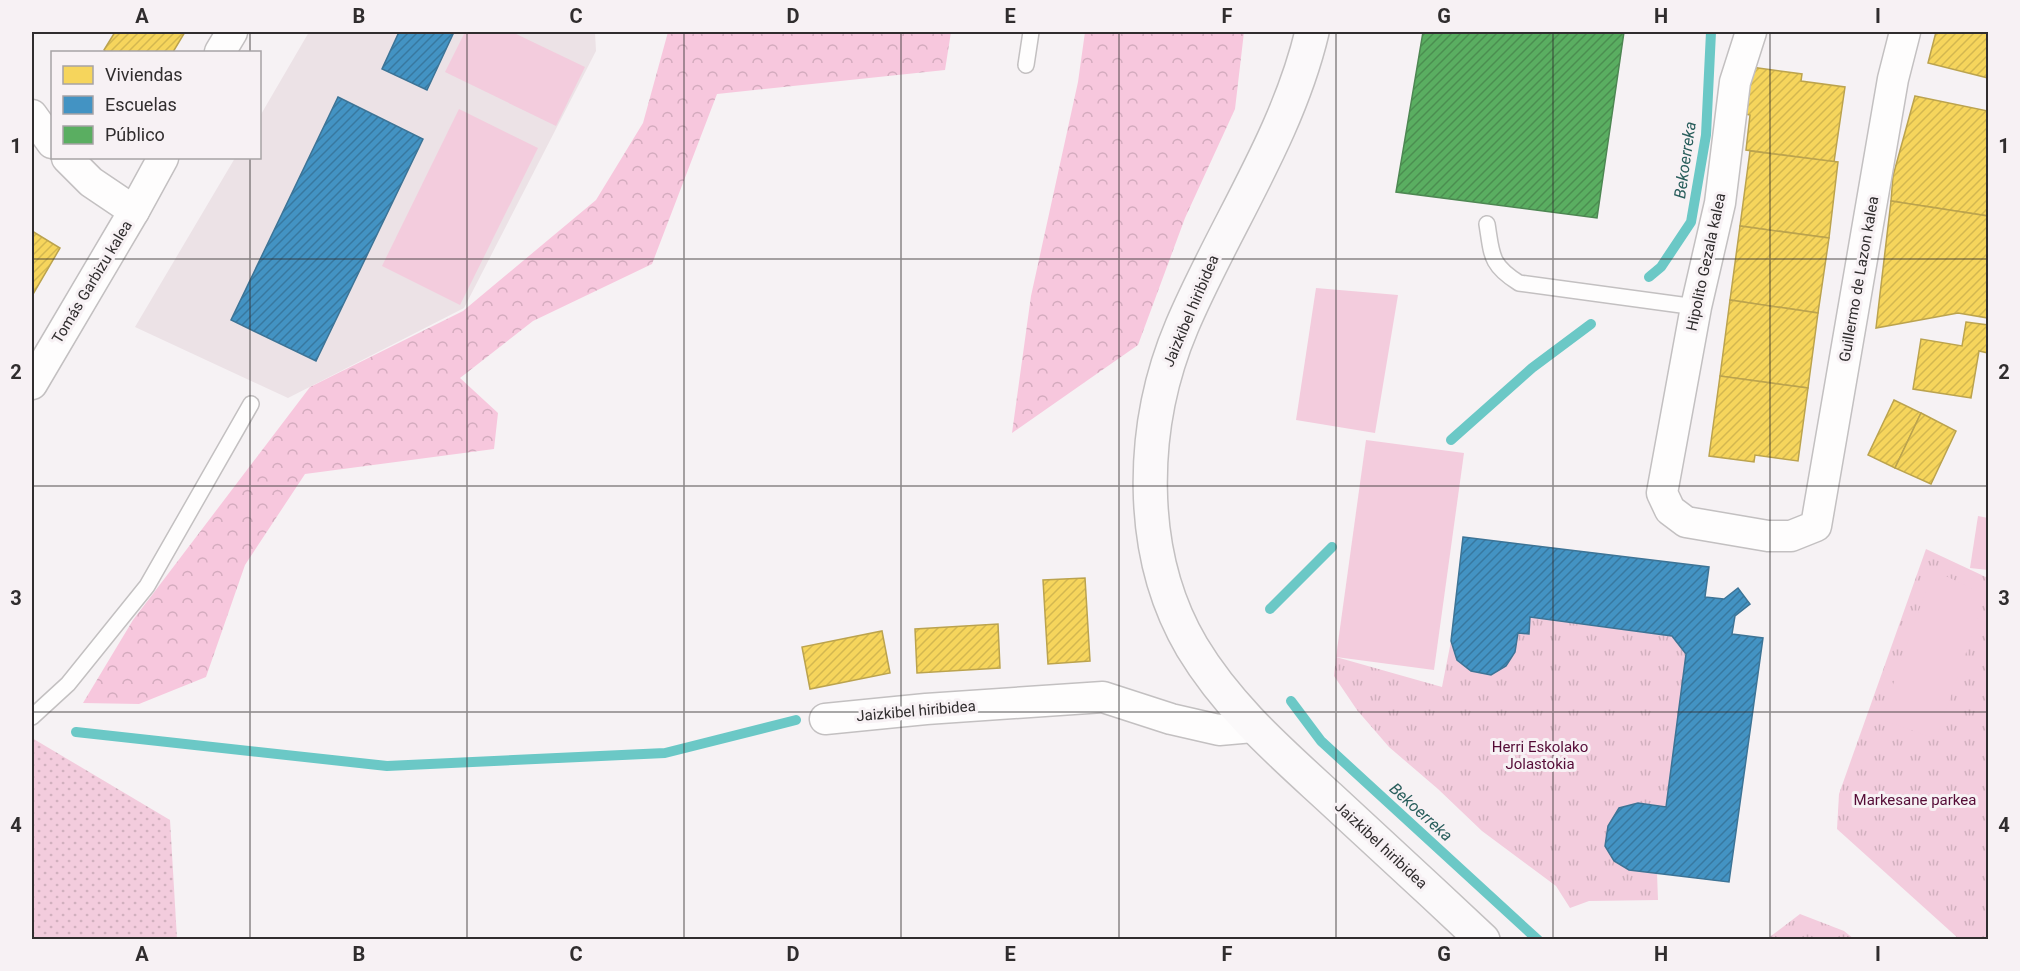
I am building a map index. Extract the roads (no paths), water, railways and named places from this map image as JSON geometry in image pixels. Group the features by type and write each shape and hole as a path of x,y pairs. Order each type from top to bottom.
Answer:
{"main road":[{"name":"Jaizkibel hiribidea","path":"1312,32 1296,86 1276,134 1204,275 1181,328 1162,386 1154,420 1150,468 1152,520 1162,572 1176,612 1191,645 1215,681 1253,727 1483,939"}],"street":[{"path":"221,51 231,32"},
{"name":"Hipolito Gezala kalea","path":"1662,493 1696,308 1720,203 1735,82 1751,32"},
{"name":"Guillermo de Lazon kalea","path":"1662,493 1670,510 1686,522 1768,536 1791,536 1816,526 1893,79 1905,32"},
{"path":"32,115 51,141"},
{"name":"Tomás Garbizu kalea","path":"68,159 91,182 134,211"},
{"name":"Tomás Garbizu kalea","path":"32,384 162,159"},
{"name":"Jaizkibel hiribidea","path":"825,719 926,709 1103,697 1171,719 1219,730 1253,727"}],"lane":[{"path":"1026,65 1031,32"},
{"path":"1487,224 1493,261 1507,276 1519,283 1696,308"},
{"path":"32,717 68,684 147,586 251,404"}],"waterway":[{"name":"Bekoerreka","path":"1649,277 1661,267 1691,222 1706,135 1711,32"},
{"name":"Bekoerreka","path":"1451,440 1532,368 1591,324"},
{"name":"Bekoerreka","path":"1270,609 1332,547"},
{"name":"Bekoerreka","path":"1291,701 1321,741 1538,940"},
{"path":"76,732 387,766 665,753 796,720"}],"park label":[{"name":"Herri Eskolako Jolastokia","path":"1540,756"},
{"name":"Markesane parkea","path":"1915,800"}]}
